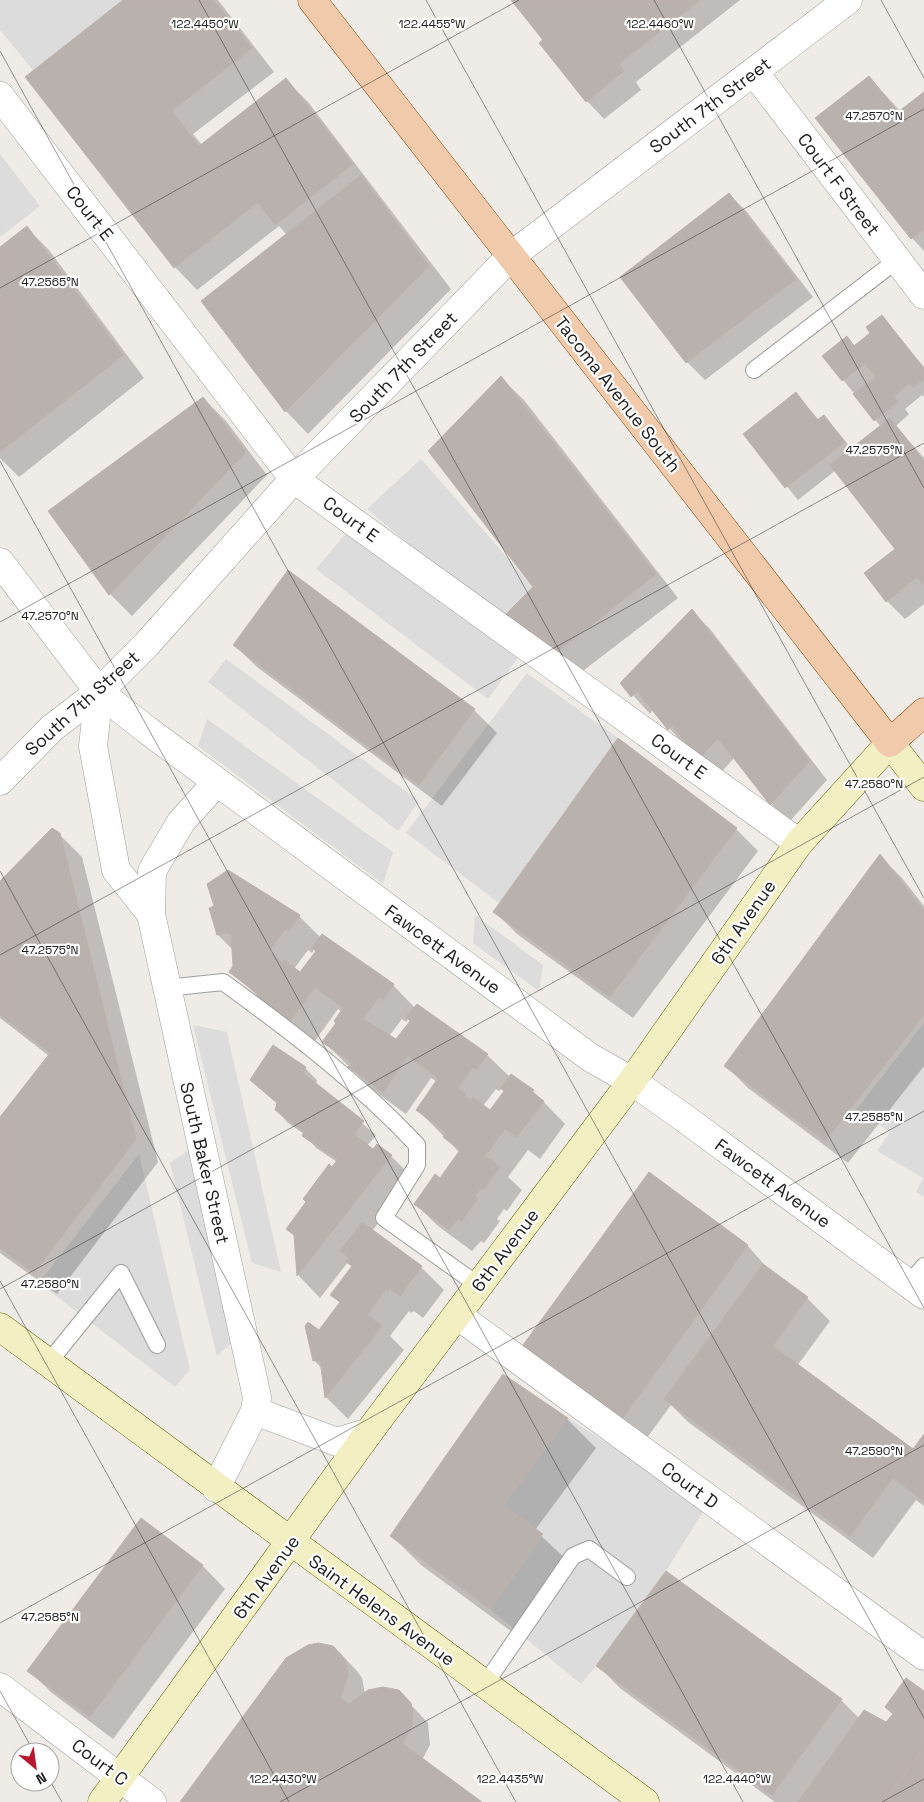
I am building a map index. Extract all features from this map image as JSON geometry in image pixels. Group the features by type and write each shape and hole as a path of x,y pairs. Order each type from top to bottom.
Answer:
{"main road":[{"name":"Tacoma Avenue South","path":"312,0 890,743"},
{"name":"6th Avenue","path":"890,743 924,712"}],"street":[{"name":"South 7th Street","path":"0,781 52,728 99,692 146,645 294,478 511,256 848,0"},
{"name":"Court F Street","path":"754,72 924,295"},
{"name":"Court E","path":"0,96 294,478 799,842"},
{"name":"Fawcett Avenue","path":"0,562 99,692 217,782 591,1058 632,1081 919,1282"},
{"name":"South Baker Street","path":"99,692 93,746 116,870 151,914"},
{"name":"Tacoma Avenue South","path":"890,743 924,787"},
{"name":"6th Avenue","path":"102,1802 370,1432 632,1081 799,842 890,743"},
{"name":"South Baker Street","path":"216,1488 255,1411 257,1397 151,914 152,871 181,822 217,782"},
{"name":"Court D","path":"457,1314 924,1656"},
{"name":"Saint Helens Avenue","path":"0,1327 216,1488 645,1802"},
{"path":"255,1411 337,1442 370,1432"},
{"name":"Court C","path":"0,1686 152,1802"}],"lane":[{"path":"754,370 897,260"},
{"path":"166,988 223,982 306,1043 398,1125 417,1145 417,1165 384,1218 478,1286"},
{"path":"48,1362 121,1273 157,1344"},
{"path":"484,1684 573,1556 589,1549 627,1577"}],"shaded area":[{"path":"0,0 123,0 33,70 0,30"},
{"path":"0,154 40,206 0,237"},
{"path":"421,459 533,587 500,620 367,509"},
{"path":"348,531 518,658 488,699 316,569"},
{"path":"226,659 419,801 398,831 208,682"},
{"path":"527,673 618,738 499,903 406,833"},
{"path":"207,719 393,852 383,884 198,746"},
{"path":"475,915 543,965 539,991 473,943"},
{"path":"924,1023 924,1197 916,1192 923,1178 877,1151 890,1132 856,1110"},
{"path":"193,1025 227,1032 281,1272 252,1263"},
{"path":"193,1147 239,1336 217,1356 170,1163"},
{"path":"139,1154 190,1370 175,1387 39,1283"},
{"path":"568,1418 706,1507 666,1571 581,1684 490,1609 543,1535 503,1505"}],"building":[{"path":"123,0 214,0 252,48 172,111 199,146 286,78 353,164 275,225 258,202 174,268 25,77"},
{"path":"511,0 700,0 619,64 624,71 586,102 539,43 543,40"},
{"path":"869,76 898,112 924,92 924,229 911,239 815,118"},
{"path":"361,175 429,266 285,412 201,301"},
{"path":"729,193 796,279 686,363 620,277"},
{"path":"27,226 123,355 0,452 0,247"},
{"path":"882,315 924,369 924,379 913,388 909,383 894,396 898,402 874,421 853,394 876,377 865,364 842,381 822,356 847,336 854,346 870,333 866,327"},
{"path":"501,376 656,574 552,656 500,620 533,587 428,451"},
{"path":"796,392 817,420 824,415 845,442 785,488 743,434"},
{"path":"203,397 246,452 109,595 48,511"},
{"path":"890,418 924,461 924,586 917,577 886,602 864,573 895,549 830,465"},
{"path":"288,570 475,709 419,785 233,645"},
{"path":"692,609 810,761 770,805 718,738 699,759 672,725 668,730 637,691 631,697 620,683"},
{"path":"618,738 737,828 610,997 493,912"},
{"path":"52,828 60,833 136,1139 34,1273 0,1248 0,1117 50,1053 0,1015 0,881"},
{"path":"880,854 924,911 924,1015 825,1141 724,1066"},
{"path":"228,870 300,915 289,931 285,929 269,951 282,962 284,960 300,972 316,951 312,948 322,934 394,984 383,1000 379,997 363,1019 396,1039 410,1021 406,1017 417,1004 488,1054 476,1070 473,1067 458,1088 466,1094 465,1096 471,1100 473,1097 490,1110 504,1091 500,1088 511,1074 534,1090 532,1092 544,1101 517,1137 505,1129 485,1156 500,1167 483,1190 481,1188 475,1196 478,1198 461,1222 458,1219 449,1230 414,1204 435,1174 440,1178 460,1150 443,1137 446,1133 416,1110 438,1078 408,1056 383,1092 348,1067 352,1063 322,1042 336,1023 334,1021 343,1008 315,987 289,1023 255,998 258,994 229,972 233,966 231,933 217,935 209,908 214,906 207,884"},
{"path":"273,1045 306,1067 303,1073 364,1121 337,1159 302,1136 304,1132 275,1110 277,1103 250,1080"},
{"path":"355,1135 373,1149 377,1144 392,1155 297,1276 294,1235 286,1229 306,1202 303,1199 329,1164 332,1167"},
{"path":"649,1172 748,1245 615,1429 515,1356"},
{"path":"362,1222 422,1266 400,1296 390,1289 388,1292 386,1289 367,1315 382,1326 325,1398 320,1360 313,1361 305,1326 308,1322 319,1330 340,1302 330,1295 352,1266 346,1262 349,1258 340,1251"},
{"path":"763,1264 808,1297 773,1346 913,1449 924,1434 924,1501 893,1478 850,1536 664,1399"},
{"path":"503,1374 568,1418 503,1505 543,1534 490,1609 390,1536"},
{"path":"141,1518 203,1565 90,1717 27,1671"},
{"path":"666,1571 842,1699 772,1795 596,1666"},
{"path":"318,1643 333,1646 345,1659 348,1676 340,1698 349,1704 368,1690 383,1687 399,1690 411,1703 413,1712 412,1726 403,1744 482,1802 180,1802 286,1658 308,1645"},
{"path":"906,1678 924,1691 924,1748 883,1802 798,1802 864,1710 886,1722 893,1714 885,1707"},
{"path":"924,1749 924,1802 884,1802"}]}
